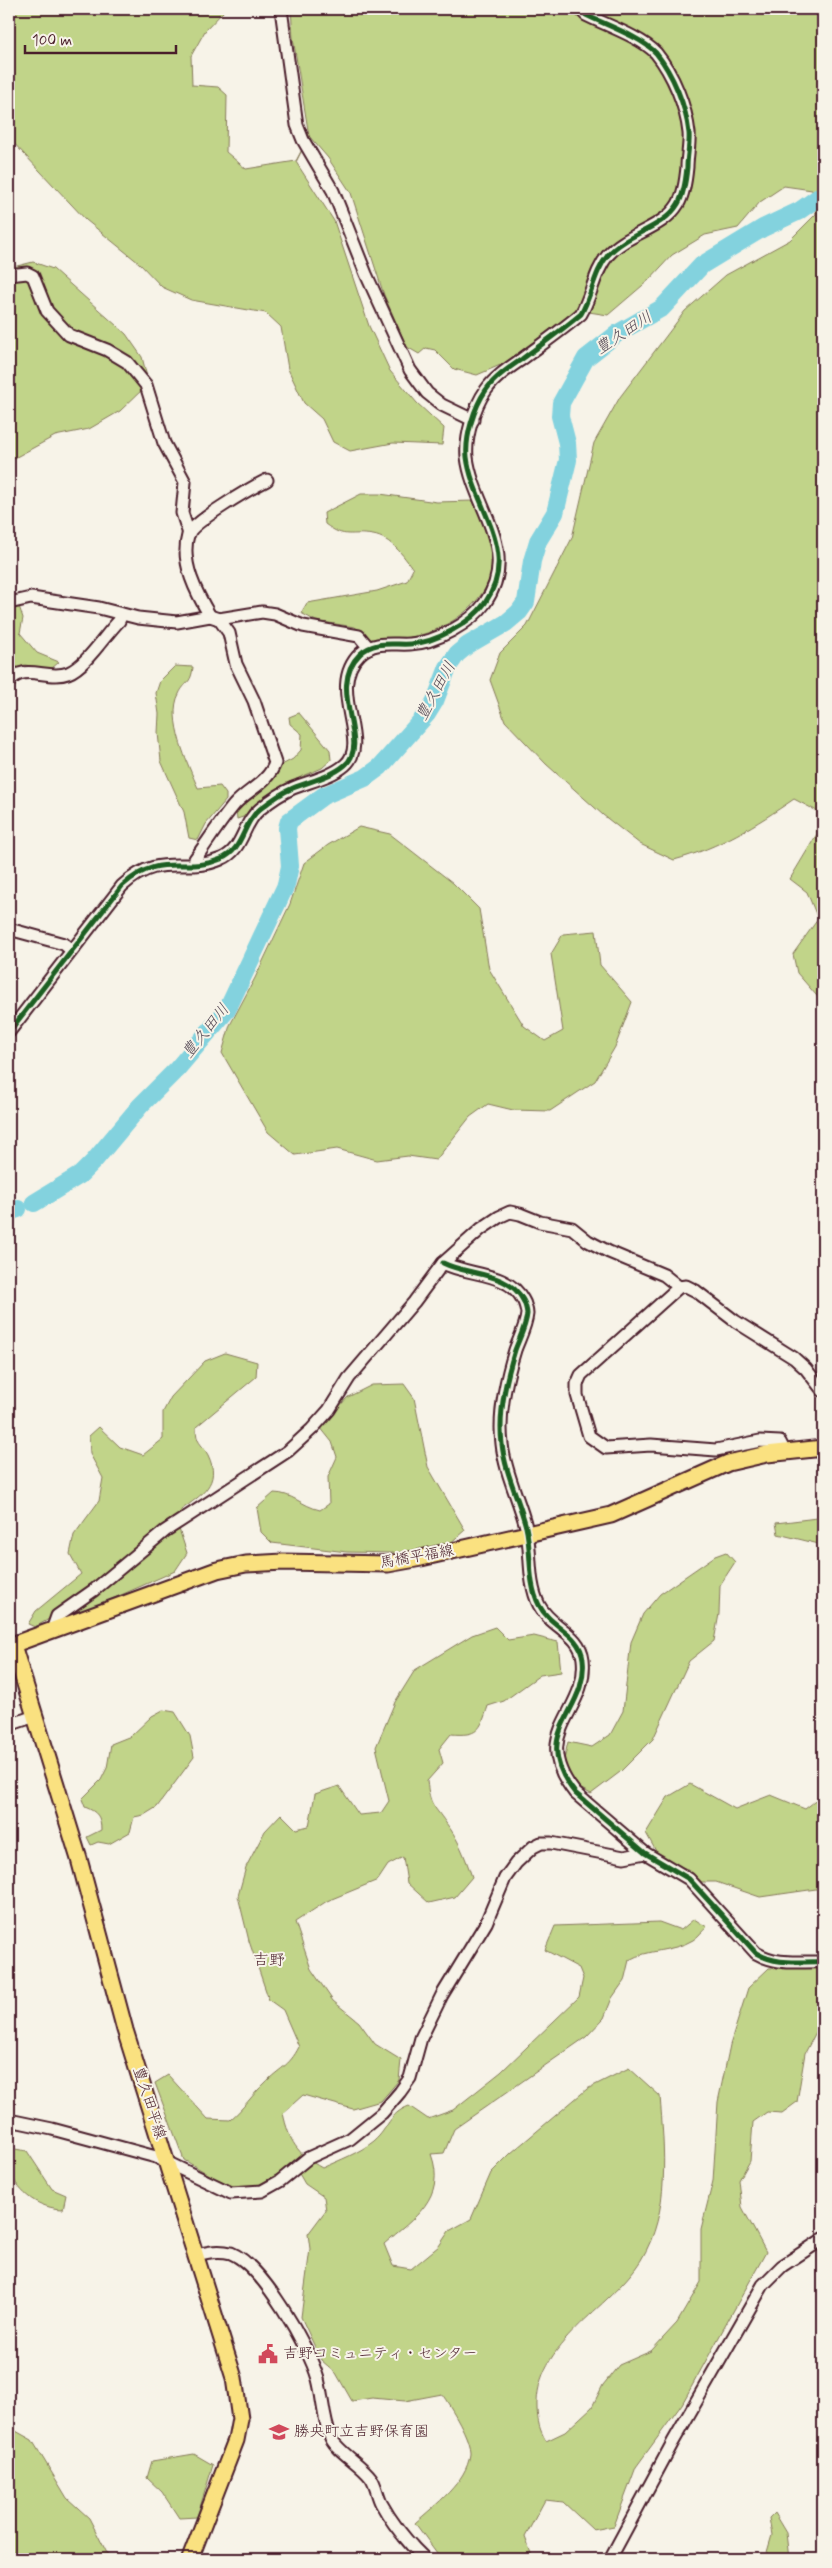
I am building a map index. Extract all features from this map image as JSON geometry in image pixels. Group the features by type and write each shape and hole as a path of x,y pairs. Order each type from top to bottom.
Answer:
{"main road":[{"name":"馬橋平福線","path":"11,1646 175,1584 246,1564 283,1562 388,1564 528,1535 619,1512 728,1463 785,1452 823,1448"},
{"name":"豊久田平線","path":"11,1646 36,1716 79,1859 125,2030 168,2162 234,2378 240,2419 233,2451 190,2559"}],"street":[{"path":"281,9 297,125 303,140 333,191 396,344 410,370 427,393 442,405 473,420"},
{"path":"9,1032 71,950 122,886 134,875 148,868 167,864 195,864 221,859 232,852 243,836 245,825 260,809 292,788 336,771 350,760 353,752 353,738 346,701 346,677 352,663 376,644 421,642 442,634 477,613 493,591 499,560 496,542 469,468 467,455 473,420 484,392 492,382 581,314 588,302 600,267 609,254 627,239 662,220 678,204 686,180 689,134 682,100 655,53 639,41 586,15 580,9"},
{"path":"9,275 26,273 33,276 47,311 69,335 108,350 127,362 146,385 164,443 185,482 182,513 189,534 188,556 192,580 215,618 229,633 236,664 266,732 274,763 272,772 234,806 195,859 195,864"},
{"path":"189,534 198,523 267,480"},
{"path":"9,603 31,598 177,622 262,612 275,614 303,626 359,636 369,648"},
{"path":"9,682 24,672 59,675 77,669 119,621 122,614"},
{"path":"9,930 64,944 71,950"},
{"path":"52,1630 57,1616 94,1590 164,1531 288,1451 329,1410 349,1378 414,1302 443,1263 481,1228 510,1212 552,1225 572,1228 588,1241 609,1252 664,1274 679,1287"},
{"path":"443,1263 453,1268 494,1276 512,1287 523,1300 527,1314 509,1371 502,1414 502,1443 507,1470 528,1535 534,1594 554,1625 574,1639 581,1648 583,1661 578,1694 563,1721 557,1738 556,1754 560,1771 574,1792 645,1853 689,1879 756,1953 768,1960 785,1963 823,1962"},
{"path":"785,1452 780,1442 760,1441 716,1450 650,1445 606,1448 590,1436 577,1395 577,1384 581,1375 679,1287 686,1286 696,1291 734,1321 794,1358 806,1369 823,1390"},
{"path":"9,1725 36,1716"},
{"path":"9,2120 52,2129 156,2157 231,2193 262,2191 280,2181 308,2158 350,2139 382,2113 410,2078 425,2029 442,1995 486,1923 505,1878 516,1863 533,1847 541,1843 624,1857 645,1853"},
{"path":"610,2559 668,2450 763,2285 782,2266 823,2239"},
{"path":"197,2255 212,2252 230,2253 245,2262 273,2294 291,2320 309,2356 317,2378 332,2439 372,2480 379,2500 401,2535 424,2559"}],"green space":[{"path":"9,9 223,9 223,12 205,31 191,56 192,85 218,87 227,95 226,152 246,169 296,161 309,136 296,162 334,221 369,326 390,371 417,403 444,428 442,445 393,443 350,451 333,442 322,419 304,403 288,369 281,327 266,313 191,300 162,287 139,263 86,220 9,138"},
{"path":"291,9 823,9 823,1003 797,973 793,954 818,919 807,892 790,879 817,834 817,811 794,799 737,835 691,855 674,860 640,844 603,815 546,764 505,721 490,680 500,653 527,626 572,538 594,443 620,397 685,311 726,275 790,240 816,214 812,190 784,186 760,202 738,228 705,235 672,255 649,280 608,315 576,310 505,363 477,375 454,369 435,350 426,348 419,354 407,347 384,295 351,193 328,158 309,136 293,38"},
{"path":"33,262 53,269 126,334 142,357 147,377 145,387 120,411 89,429 55,436 9,461 9,268"},
{"path":"361,494 380,494 437,502 473,501 491,540 494,557 490,577 485,588 470,608 449,623 427,633 406,638 370,640 355,627 316,621 301,613 307,603 377,591 407,581 413,569 391,543 373,535 338,532 325,524 324,513"},
{"path":"19,606 23,618 20,633 37,653 59,662 51,669 25,665 9,670 9,608"},
{"path":"175,666 193,667 189,680 179,694 175,716 180,741 189,767 198,788 220,786 226,794 226,800 206,824 198,840 189,838 184,812 161,761 156,693 160,681"},
{"path":"299,713 330,750 331,760 322,768 287,783 265,797 246,816 237,819 236,810 270,780 280,766 293,759 301,750 302,734 290,724 289,717"},
{"path":"359,827 390,834 453,883 479,909 489,969 524,1026 545,1041 563,1031 551,954 563,934 596,931 600,965 632,1002 615,1047 595,1081 550,1111 513,1110 488,1104 470,1117 436,1160 408,1156 377,1160 337,1149 295,1155 268,1132 222,1053 230,1025 255,978 290,904 304,863 328,845"},
{"path":"225,1353 257,1362 256,1377 196,1427 198,1440 212,1465 211,1481 202,1494 181,1510 179,1529 187,1553 175,1571 76,1615 56,1615 35,1627 28,1624 36,1611 81,1574 70,1554 74,1535 99,1501 103,1478 90,1454 89,1436 99,1427 120,1447 143,1455 163,1439 163,1412 171,1397 205,1361"},
{"path":"404,1384 414,1398 428,1467 465,1530 448,1545 395,1553 347,1552 272,1543 261,1532 257,1508 274,1493 292,1497 320,1510 329,1504 328,1477 337,1457 332,1442 320,1427 348,1397 372,1385"},
{"path":"817,1518 823,1519 823,1545 778,1534 776,1523"},
{"path":"726,1552 735,1562 720,1585 719,1614 714,1641 689,1661 653,1739 620,1772 591,1794 574,1785 563,1764 568,1742 592,1747 610,1735 623,1711 631,1642 643,1614 660,1594 715,1556"},
{"path":"495,1627 508,1640 534,1636 558,1642 561,1672 540,1675 504,1701 488,1706 483,1721 477,1730 467,1734 451,1734 439,1749 443,1763 427,1781 429,1795 458,1842 472,1877 455,1897 429,1903 407,1883 403,1857 388,1865 378,1880 327,1901 295,1922 311,1969 333,2001 359,2022 375,2044 401,2060 399,2080 381,2101 353,2109 303,2095 283,2113 291,2139 300,2152 322,2168 336,2162 356,2153 374,2141 393,2117 402,2109 409,2106 428,2119 453,2110 501,2072 579,1997 583,1978 579,1968 545,1950 555,1926 659,1922 681,1930 694,1919 707,1927 695,1939 685,1944 636,1956 629,1960 624,1981 612,1998 604,2018 586,2037 454,2129 444,2153 431,2154 435,2169 435,2183 425,2206 384,2244 393,2266 411,2269 439,2246 449,2231 471,2219 491,2173 511,2153 587,2089 629,2068 660,2096 664,2159 663,2180 661,2201 651,2241 641,2260 628,2278 576,2328 560,2346 548,2364 539,2385 537,2409 539,2425 546,2441 565,2432 592,2407 603,2385 619,2365 651,2351 677,2323 701,2282 701,2229 713,2181 718,2102 730,2045 748,1988 769,1968 823,1967 823,2030 816,2032 805,2053 797,2102 782,2113 767,2112 753,2122 750,2161 739,2180 742,2207 766,2252 682,2404 636,2467 614,2526 593,2530 563,2502 545,2500 525,2537 533,2559 440,2557 415,2523 449,2492 457,2483 468,2464 469,2448 460,2423 442,2394 405,2401 372,2398 352,2401 336,2373 321,2360 301,2317 310,2249 308,2234 326,2210 324,2197 305,2184 294,2165 258,2185 235,2187 184,2160 155,2083 168,2075 208,2119 230,2120 295,2054 299,2047 283,2010 269,2000 249,1941 238,1896 246,1867 265,1831 281,1814 296,1829 309,1826 315,1794 339,1786 359,1815 381,1813 389,1801 376,1747 395,1702 415,1670 472,1635"},
{"path":"163,1710 175,1712 190,1736 194,1757 157,1807 144,1815 134,1817 130,1832 109,1844 98,1842 91,1845 87,1837 101,1830 100,1821 93,1811 85,1807 82,1799 101,1780 107,1768 111,1744 131,1736 152,1716"},
{"path":"690,1784 735,1809 771,1795 805,1809 823,1795 823,1888 760,1897 716,1882 702,1882 688,1869 675,1866 657,1853 646,1833 668,1797"},
{"path":"9,2148 27,2151 52,2189 66,2195 63,2209 38,2203 25,2194 9,2170"},
{"path":"9,2421 14,2430 32,2440 67,2498 89,2518 110,2559 9,2559"},
{"path":"194,2454 213,2465 197,2517 179,2518 162,2492 147,2478 152,2461"},
{"path":"774,2513 786,2533 789,2559 765,2559 772,2535 769,2518"}],"waterway":[{"name":"豊久田川","path":"34,1203 80,1175 140,1106 177,1069 227,1010 286,885 290,866 287,828 289,821 323,796 365,778 380,767 427,714 435,701 448,667 457,654 468,645 506,623 519,612 526,602 532,561 538,541 555,513 568,460 567,443 560,416 561,403 586,358 618,333 662,308 702,265 763,228 799,211 823,194"},
{"name":"豊久田川","path":"9,1212 18,1209"}],"cycle path":[{"path":"9,1032 122,886 136,875 149,869 161,866 208,863 229,855 239,843 254,815 260,809 289,790 327,776 345,765 352,755 354,743 347,698 347,682 350,668 360,654 378,645 420,643 441,636 471,618 485,603 495,584 498,565 497,547 492,529 477,494 467,457 467,440 471,422 478,405 490,385 507,369 581,314 599,269 608,255 625,241 654,225 671,212 680,200 685,181 689,133 682,101 662,61 650,47 586,15 580,9"},
{"path":"443,1263 487,1275 508,1284 524,1301 526,1309 525,1323 515,1350 506,1384 501,1432 506,1465 526,1527 535,1596 544,1613 571,1636 581,1650 583,1659 582,1678 578,1694 563,1723 558,1738 557,1754 562,1772 575,1793 645,1853 689,1879 756,1953 772,1960 823,1962"}],"place":[{"name":"吉野コミュニティ・センター","path":"268,2354"},
{"name":"勝央町立吉野保育園","path":"279,2432"}],"district":[{"name":"吉野","path":"269,1960"}]}
